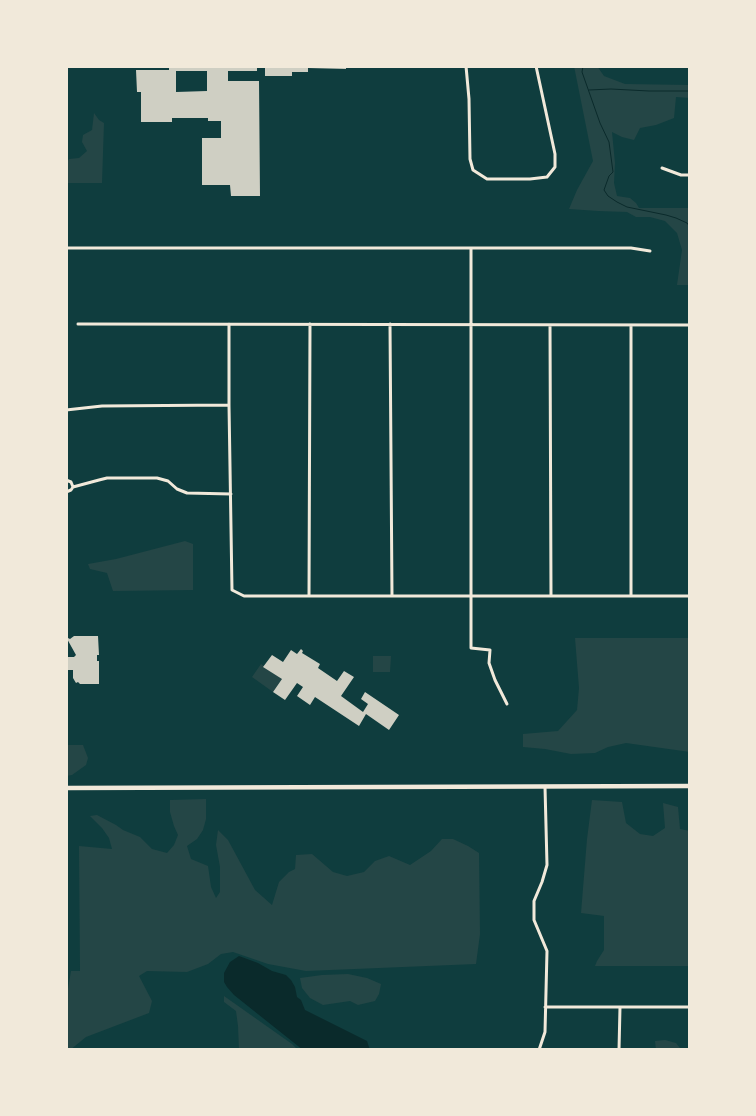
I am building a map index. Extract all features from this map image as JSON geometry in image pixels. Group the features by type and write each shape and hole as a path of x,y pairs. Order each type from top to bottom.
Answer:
{"main road":[{"path":"66,788 690,786"}],"street":[{"path":"466,66 470,159 474,170 487,179 547,177 555,167 555,154 536,66"},
{"path":"662,168 682,175 690,175"},
{"path":"66,248 631,248 650,251"},
{"path":"471,248 471,648 490,650 489,664 494,680 507,704"},
{"path":"78,324 690,325"},
{"path":"229,324 232,590 244,596 690,596"},
{"path":"309,596 310,324"},
{"path":"390,324 392,596"},
{"path":"550,325 551,596"},
{"path":"631,325 631,596"},
{"path":"66,410 102,406 229,405"},
{"path":"66,492 73,487 107,478 157,478 187,493 231,494"},
{"path":"66,480 71,482 73,487"},
{"path":"540,1050 545,1032 546,951 534,920 534,901 542,882 546,865 545,787"},
{"path":"545,1007 690,1007"},
{"path":"619,1050 620,1007"}],"shaded area":[{"path":"574,66 597,66 604,76 625,84 690,85 690,98 676,97 674,118 656,125 640,128 634,140 612,132 615,163 614,183 617,196 630,198 639,208 690,208 690,285 677,285 682,250 677,233 665,221 650,217 636,217 627,212 569,209 593,161"},
{"path":"94,113 104,123 102,183 66,183 66,164 69,159 79,158 87,151 82,142 83,135 92,130"},
{"path":"185,541 193,544 193,590 113,591 107,573 90,569 88,564 116,559"},
{"path":"575,638 690,638 690,752 626,743 608,747 595,753 571,754 523,747 523,734 558,731 577,710 579,688"},
{"path":"373,656 391,656 390,672 373,672"},
{"path":"261,664 282,679 273,692 252,677"},
{"path":"66,745 83,745 88,758 86,765 72,775 66,776"},
{"path":"206,799 206,819 203,830 197,839 187,846 191,859 208,866 211,887 216,898 220,892 220,867 216,845 218,830 228,840 255,890 272,905 279,882 295,869 296,855 312,854 333,872 347,876 364,872 375,861 389,856 410,865 431,851 442,839 453,839 468,846 479,853 480,934 476,964 306,971 268,964 233,952 221,954 208,964 187,972 147,971 139,976 152,1001 149,1013 86,1037 70,1050 66,1050 66,994 71,971 80,971 79,846 112,849 109,838 90,816 97,815 123,830 140,837 152,849 167,853 174,845 178,835 170,812 170,800"},
{"path":"592,800 622,802 626,823 640,834 653,836 665,828 663,803 678,807 680,829 690,831 690,966 595,966 604,950 604,916 581,913"},
{"path":"239,956 272,971 286,975 295,987 297,997 301,1000 305,1010 367,1041 370,1050 303,1050 234,995 227,987 224,982 224,973 230,962"},
{"path":"348,974 367,978 381,984 375,1001 358,1005 350,1001 323,1005 310,998 302,988 300,978 322,975"},
{"path":"224,996 298,1050 239,1050 236,1011 224,1002"},
{"path":"665,1040 676,1043 680,1048 679,1050 656,1050 655,1041"}],"building":[{"path":"169,66 257,66 257,71 228,71 228,81 259,81 260,196 231,196 230,185 202,185 202,138 221,138 221,121 208,121 208,118 172,118 172,122 141,122 141,92 137,92 136,70 169,70","holes":["176,71 207,71 207,91 176,92"]},
{"path":"265,66 346,66 346,69 308,68 308,72 292,72 292,76 265,76"},
{"path":"74,636 98,636 99,655 97,655 97,661 99,661 99,684 76,683 73,678 73,670 66,670 66,657 74,657 76,655 66,637 70,639"},
{"path":"301,649 302,653 320,664 318,668 337,681 344,671 354,677 341,696 363,712 368,704 361,699 365,692 399,715 389,730 366,714 359,726 315,697 310,705 297,696 303,687 297,683 285,700 273,692 282,679 263,667 272,655 283,662 291,650 297,654"}],"waterway":[{"path":"583,66 582,72 600,123 609,142 613,172 609,176 604,190 608,196 627,207 676,218 687,223 690,227"},
{"path":"589,90 690,91"}]}
